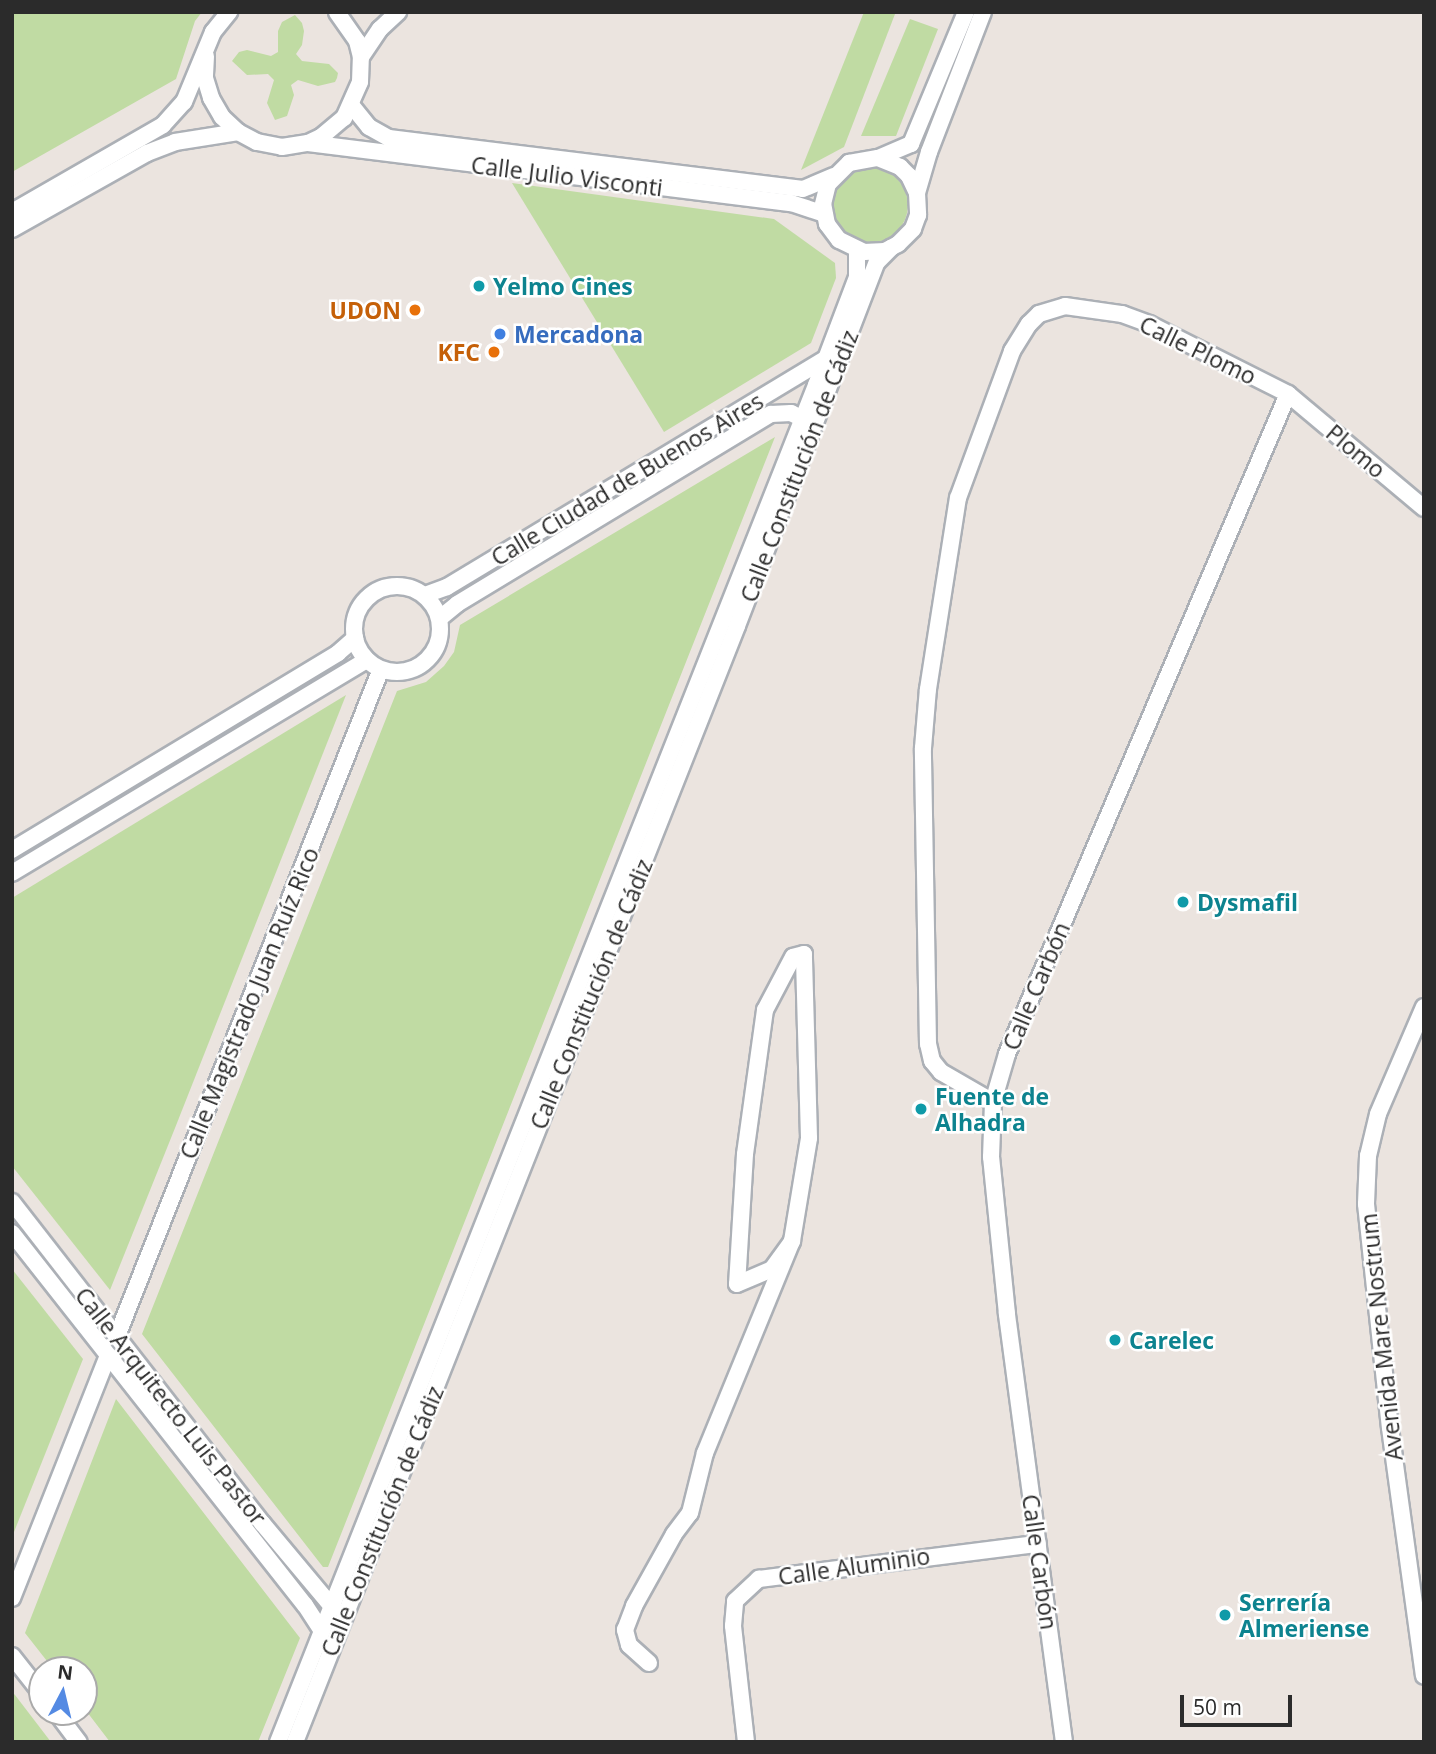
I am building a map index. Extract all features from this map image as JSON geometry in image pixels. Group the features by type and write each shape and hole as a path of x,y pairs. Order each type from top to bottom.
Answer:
{"street":[{"path":"12,212 163,125 184,102 214,33 229,12"},
{"path":"308,143 334,128 352,106 360,82 361,57 349,27 337,12"},
{"path":"361,57 380,29 398,12"},
{"path":"966,12 911,144 878,158 849,163 833,176 825,194 824,214 832,233 858,251 878,252 891,248 913,229 918,215 917,193 929,152 983,12"},
{"path":"206,56 205,78 211,98 222,117 238,132"},
{"name":"Calle Julio Visconti","path":"352,106 369,127 389,138 803,189 833,176"},
{"path":"12,229 147,153 198,137 238,132"},
{"name":"Calle Julio Visconti","path":"238,132 257,142 282,147 308,143 791,203 824,214"},
{"path":"878,158 900,167 917,193"},
{"name":"Calle Constitución de Cádiz","path":"295,1742 820,416 877,262 891,248"},
{"name":"Calle Constitución de Cádiz","path":"278,1742 702,680 857,277 858,251"},
{"name":"Calle Plomo","path":"993,1102 941,1072 932,1061 928,1044 923,747 928,689 958,498 1012,351 1028,324 1039,314 1065,306 1122,314 1149,324 1288,394"},
{"name":"Calle Ciudad de Buenos Aires","path":"425,595 447,587 827,358"},
{"name":"Plomo","path":"1288,394 1424,508"},
{"name":"Calle Carbón","path":"1064,1742 1007,1314 992,1170 990,1129 993,1102 1012,1041 1288,394"},
{"name":"Calle Ciudad de Buenos Aires","path":"440,618 457,604 771,414 791,413 801,418 820,416"},
{"path":"12,873 374,665 404,671 426,662 436,649 441,634 440,618 425,595 400,585 374,592 357,612 355,638 374,665"},
{"path":"12,850 326,660 355,638"},
{"name":"Calle Magistrado Juan Ruíz Rico","path":"117,1336 374,665"},
{"path":"649,1663 629,1645 625,1630 634,1606 674,1534 690,1513 705,1452 792,1241 809,1138 804,954 793,957 765,1010 745,1154 737,1284 772,1269 792,1241"},
{"name":"Avenida Mare Nostrum","path":"1424,1007 1378,1114 1368,1156 1366,1204 1389,1415 1424,1676"},
{"name":"Calle Arquitecto Luis Pastor","path":"12,1202 333,1608"},
{"name":"Calle Arquitecto Luis Pastor","path":"12,1233 305,1605 322,1631"},
{"path":"12,1598 108,1356"},
{"name":"Calle Aluminio","path":"746,1742 733,1626 735,1601 759,1579 1038,1544"},
{"path":"12,1656 28,1676"},
{"path":"67,1726 79,1742"}],"green space":[{"path":"12,12 202,12 195,21 176,79 12,172"},
{"path":"864,12 895,14 844,147 801,170"},
{"path":"295,15 302,23 304,31 302,45 296,54 302,61 329,64 338,73 335,82 318,86 298,80 291,85 294,95 287,116 275,120 267,103 274,80 268,74 247,75 232,61 239,52 247,50 271,56 278,52 278,31 282,22"},
{"path":"910,19 938,29 896,136 861,136"},
{"path":"870,167 885,170 897,178 905,190 908,205 905,220 897,232 885,240 870,243 855,240 843,232 835,220 832,205 835,190 843,178 855,170"},
{"path":"512,183 774,219 835,263 836,278 811,343 664,432"},
{"path":"775,437 328,1567 323,1567 142,1334 397,691 426,682 444,666 454,652 460,625"},
{"path":"346,695 110,1290 12,1166 12,898"},
{"path":"12,1269 83,1359 12,1537"},
{"path":"116,1399 300,1638 258,1742 110,1742 98,1726 98,1656 43,1656 25,1633"},
{"path":"12,1692 28,1712 28,1726 39,1726 51,1742 12,1742"}],"place":[{"name":"Yelmo Cines","path":"479,286"},
{"name":"UDON","path":"415,310"},
{"name":"Mercadona","path":"500,334"},
{"name":"KFC","path":"494,352"},
{"name":"Dysmafil","path":"1183,902"},
{"name":"Fuente de Alhadra","path":"921,1109"},
{"name":"Carelec","path":"1115,1340"},
{"name":"Serrería Almeriense","path":"1225,1615"}]}
